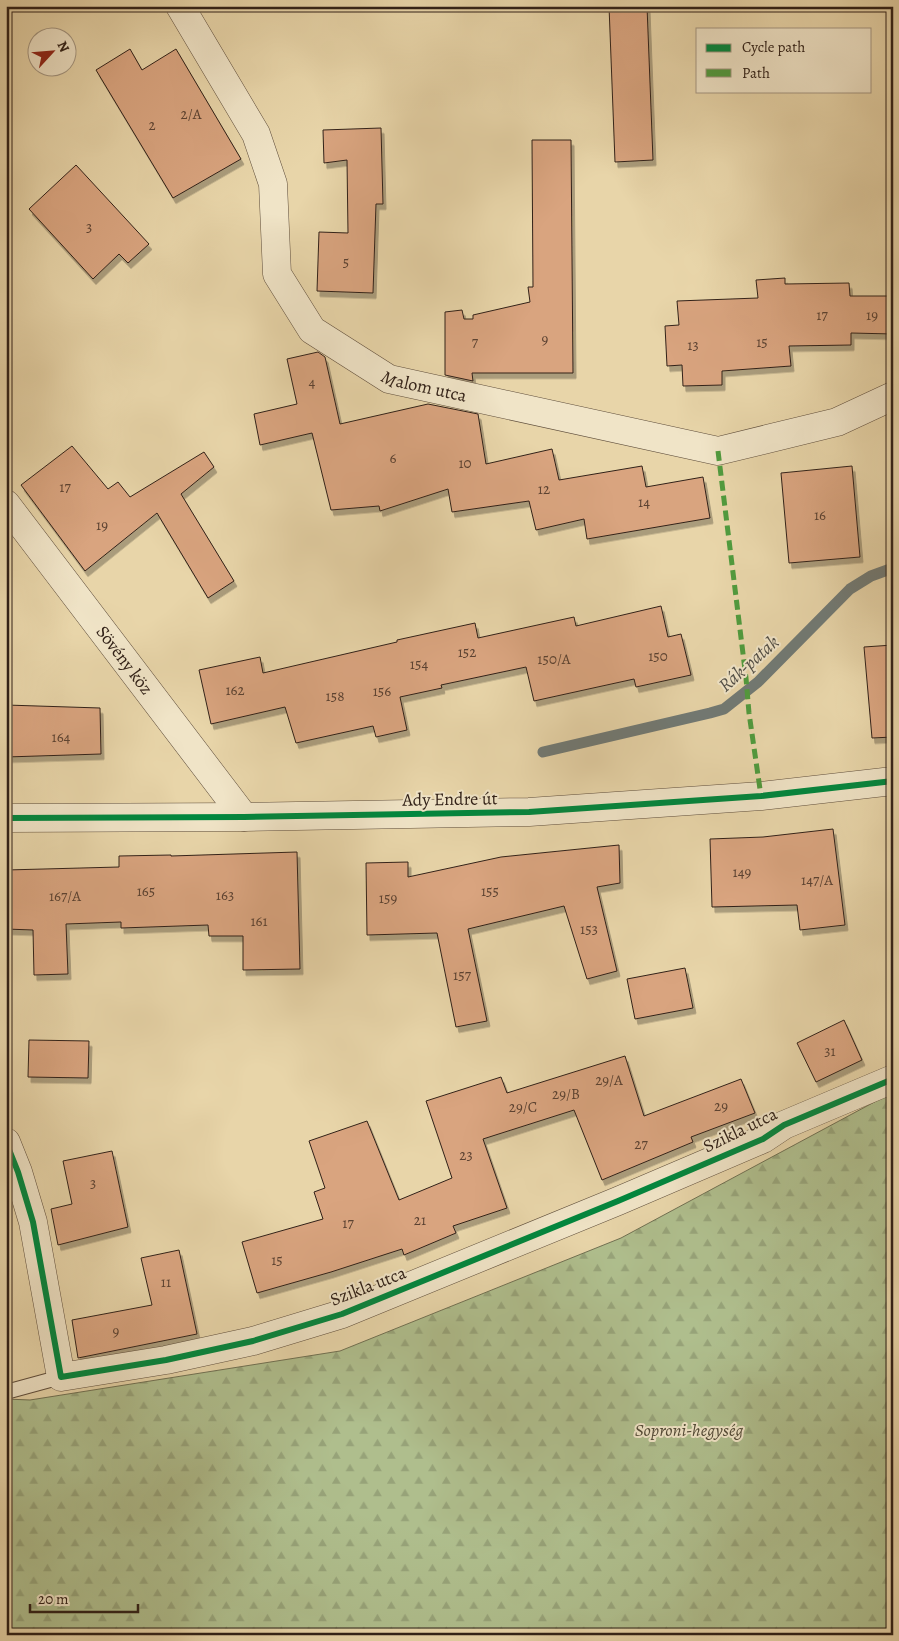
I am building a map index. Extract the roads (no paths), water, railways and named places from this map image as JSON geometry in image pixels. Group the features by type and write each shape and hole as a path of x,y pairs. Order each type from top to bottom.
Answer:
{"street":[{"name":"Malom utca","path":"180,6 256,134 273,184 277,274 312,330 389,379 718,451 837,422 893,396"},
{"name":"Sövény köz","path":"6,504 244,817"},
{"name":"Ady Endre út","path":"6,818 244,817 528,812 761,796 893,781"},
{"name":"Szikla utca","path":"61,1377 166,1360 253,1341 342,1314 763,1139 784,1125 893,1079"},
{"path":"6,1142 12,1172 33,1222 61,1377"}],"lane":[{"path":"6,1392 61,1377"}],"waterway":[{"name":"Rák-patak","path":"543,752 724,709 758,682 850,589 871,576 893,568"}],"park label":[{"name":"Soproni-hegység","path":"689,1430"}]}
